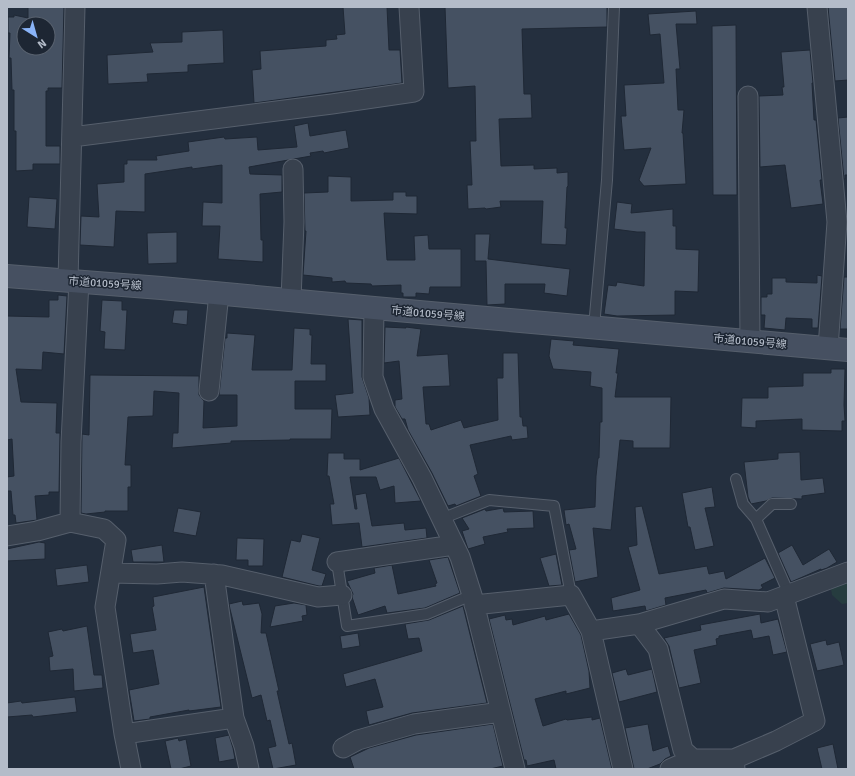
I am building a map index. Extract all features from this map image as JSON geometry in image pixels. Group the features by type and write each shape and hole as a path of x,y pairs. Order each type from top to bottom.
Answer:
{"street":[{"path":"70,522 74,281 72,137 75,7"},
{"path":"72,137 332,104 414,92 409,7"},
{"path":"817,7 837,222 838,349"},
{"path":"748,96 750,341"},
{"path":"291,300 294,222 293,169"},
{"name":"市道01059号線","path":"7,276 219,293 838,349"},
{"path":"209,391 219,293"},
{"path":"374,308 373,377 384,409 422,478 460,557 473,600 515,769"},
{"path":"7,536 37,531 70,522 104,529 116,540 105,607 124,734 131,769"},
{"path":"337,562 454,545"},
{"path":"111,573 156,574 182,572 222,574 318,597 342,596"},
{"path":"591,631 639,624 724,600 768,602 848,572"},
{"path":"214,574 234,718 244,746 249,769"},
{"path":"473,600 571,595 591,631 623,769"},
{"path":"670,769 694,759 735,764 815,721 787,595"},
{"path":"639,624 658,649 683,750 694,759"},
{"path":"342,748 358,740 414,724 501,712"},
{"path":"124,734 234,718"}],"lane":[{"path":"594,327 607,180 614,7"},
{"path":"736,479 742,504 756,519 787,595"},
{"path":"441,518 489,500 554,506 571,595"},
{"path":"756,519 772,504 791,504"},
{"path":"337,562 347,626 427,614 473,600"}],"green space":[{"path":"848,577 848,603 842,604 832,595 830,583"}],"building":[{"path":"28,7 64,7 62,88 48,88 48,91 46,91 46,146 60,146 60,164 33,164 33,170 16,171 14,90 12,90 11,58 9,58 10,33 8,33 8,17 14,17 14,15 19,16 16,16 16,56 56,56 56,16 28,16"},
{"path":"343,7 387,7 389,50 400,50 402,83 254,103 252,70 261,69 260,51 326,46 326,40 337,39 336,35 345,34"},
{"path":"445,7 607,7 607,27 522,29 524,94 531,94 532,118 499,119 501,166 534,165 534,169 557,168 557,173 568,172 565,228 567,228 566,245 541,244 543,201 500,201 501,207 468,209 467,185 472,185 470,141 476,141 475,86 448,88"},
{"path":"828,7 848,7 848,80 835,81"},
{"path":"696,11 697,24 676,24 680,69 676,69 678,110 684,110 682,133 686,184 644,186 639,180 651,148 624,150 621,116 626,116 624,85 664,83 660,34 650,35 648,14"},
{"path":"736,25 737,195 713,195 712,26"},
{"path":"223,30 224,63 188,65 188,72 147,74 148,82 108,84 107,55 153,52 150,43 182,42 182,32"},
{"path":"810,50 814,120 816,120 823,204 791,208 785,165 760,167 759,96 783,95 782,87 784,87 781,52"},
{"path":"848,117 848,175 845,175 844,179 838,118"},
{"path":"308,123 310,136 346,130 349,148 324,153 323,151 310,153 311,156 249,167 250,174 282,175 282,192 260,194 263,262 218,259 220,226 202,226 203,202 222,203 222,165 192,169 192,167 145,174 145,212 116,211 114,247 80,245 81,216 99,217 97,184 124,182 124,164 127,164 127,160 157,160 156,156 189,151 188,142 224,137 225,139 257,137 258,150 297,147 294,126"},
{"path":"328,176 351,177 351,201 393,200 393,192 406,192 406,196 417,196 417,214 384,213 387,260 415,260 414,236 428,235 429,249 461,249 461,287 430,287 429,294 416,293 416,297 403,297 403,293 401,293 401,285 372,286 371,284 346,283 345,281 332,282 332,278 303,275 306,231 304,193 328,192"},
{"path":"29,197 57,199 55,229 27,227"},
{"path":"617,202 632,204 631,213 673,209 673,226 676,226 676,249 699,250 698,292 675,291 675,315 617,316 604,314 608,285 616,286 617,282 644,286 645,232 614,229"},
{"path":"177,232 177,263 148,264 147,233"},
{"path":"475,234 490,234 488,259 570,269 567,296 544,293 545,284 505,284 505,304 487,305 486,261 475,261"},
{"path":"817,275 822,276 818,328 812,328 812,319 786,318 785,330 764,328 765,315 761,315 761,297 767,297 767,294 772,294 772,278 786,278 786,282 817,283"},
{"path":"844,277 848,277 848,329 840,329"},
{"path":"58,295 67,296 64,354 43,352 42,370 16,369 21,402 57,403 56,433 60,433 59,492 49,492 49,495 35,496 37,520 16,523 15,515 13,515 11,491 7,491 7,477 14,476 12,439 7,440 7,316 49,317 49,300 58,300"},
{"path":"102,300 122,301 122,310 127,310 125,350 104,349 105,332 100,331"},
{"path":"174,310 188,310 187,325 172,323"},
{"path":"348,319 362,320 362,377 369,398 370,415 338,417 335,395 353,393"},
{"path":"385,327 421,329 417,356 448,354 450,386 423,387 426,424 429,424 431,430 461,420 464,428 498,420 497,378 503,378 503,353 518,353 520,417 522,417 523,426 527,426 528,438 512,440 511,436 470,445 478,474 474,476 481,496 456,506 455,504 448,506 432,473 408,430 405,419 402,419 395,407 395,400 402,399 399,361 384,363"},
{"path":"294,328 310,329 310,335 312,335 311,364 326,364 326,381 295,381 295,409 332,409 331,439 231,441 231,443 172,448 173,433 178,433 179,393 154,391 153,416 128,417 125,465 131,465 131,487 128,487 128,511 105,511 86,514 81,513 82,434 89,435 90,375 199,376 199,395 204,401 203,428 237,426 237,395 219,395 225,338 227,338 227,333 255,335 252,370 292,370"},
{"path":"551,339 574,341 573,345 619,349 615,397 671,397 670,448 633,448 633,441 620,440 611,530 593,528 598,577 575,582 569,550 576,549 569,524 566,525 564,510 595,507 600,422 602,422 602,388 590,386 591,372 553,369 549,356"},
{"path":"831,369 845,369 845,421 842,421 842,431 802,430 802,419 756,421 756,428 741,427 742,398 768,398 768,387 803,386 803,373 831,373"},
{"path":"800,452 801,480 823,478 825,493 802,496 802,499 772,498 766,501 751,504 748,497 744,462 778,459 778,453"},
{"path":"328,453 344,453 344,459 360,459 360,470 399,458 421,501 395,503 394,486 380,490 376,477 350,477 355,509 357,509 355,495 366,493 372,526 404,523 405,530 426,528 427,538 362,547 359,523 332,525 330,504 334,504 329,476 327,476"},
{"path":"712,487 715,507 705,508 714,546 695,550 690,527 688,527 682,493"},
{"path":"642,506 659,574 707,566 709,574 724,571 726,579 765,558 775,578 761,585 763,588 759,590 724,588 707,593 706,590 665,598 666,605 646,611 645,606 613,611 611,598 640,590 628,547 637,545 635,507"},
{"path":"178,508 201,512 196,536 173,532"},
{"path":"503,508 504,512 533,511 534,528 507,529 508,532 483,537 485,544 468,549 462,531 469,529 462,518 485,509 486,511"},
{"path":"302,534 320,538 312,570 326,574 322,586 282,577 291,540 300,542"},
{"path":"237,538 264,539 263,566 248,566 248,560 236,560"},
{"path":"39,542 45,543 45,559 7,561 7,549"},
{"path":"162,545 164,562 133,562 131,550"},
{"path":"792,545 803,565 829,549 837,562 827,568 821,569 791,582 778,553"},
{"path":"556,554 562,585 549,586 540,558"},
{"path":"448,557 460,593 425,608 387,613 385,606 358,615 352,597 353,594 347,581 375,573 374,568 392,565 398,594 436,586 435,584 437,583 429,560"},
{"path":"87,565 89,582 57,586 55,569"},
{"path":"204,587 221,707 189,710 134,721 129,690 159,684 153,650 133,653 130,634 156,630 152,607 154,606 153,597"},
{"path":"242,601 243,605 259,603 262,614 261,633 266,633 289,744 292,743 296,765 273,769 268,748 276,746 270,720 267,721 261,695 252,698 229,604"},
{"path":"294,603 306,605 307,615 302,616 303,621 270,627 275,606"},
{"path":"463,606 487,703 412,713 369,725 366,711 383,707 375,679 346,687 343,674 422,651 419,638 408,639 405,624 429,620"},
{"path":"569,614 581,635 589,671 590,688 566,694 566,691 535,699 543,726 566,719 592,717 592,720 600,718 612,769 556,769 554,760 527,766 526,760 524,760 489,619 505,615 506,620 512,619 513,625 545,616 546,620"},
{"path":"760,614 761,623 778,619 787,652 773,655 769,636 753,639 751,630 719,636 719,638 716,639 717,645 694,650 701,683 679,688 669,646 664,638 701,630 700,625"},
{"path":"87,626 94,675 102,675 103,688 74,691 73,669 50,671 49,657 53,656 48,632 62,629 63,631"},
{"path":"358,633 360,646 342,649 340,636"},
{"path":"826,640 827,645 839,642 844,665 817,671 810,644"},
{"path":"626,669 628,675 652,669 657,692 619,702 612,673"},
{"path":"75,697 77,712 33,717 32,715 7,717 7,703 21,701 22,703"},
{"path":"493,724 503,766 490,769 354,769 350,757 369,748 416,735"},
{"path":"648,724 653,751 668,746 671,756 660,764 647,769 634,769 625,728"},
{"path":"229,735 235,759 219,762 215,738"},
{"path":"178,738 179,741 186,739 191,766 171,769 165,741"},
{"path":"833,744 838,769 822,769 817,748"}]}
